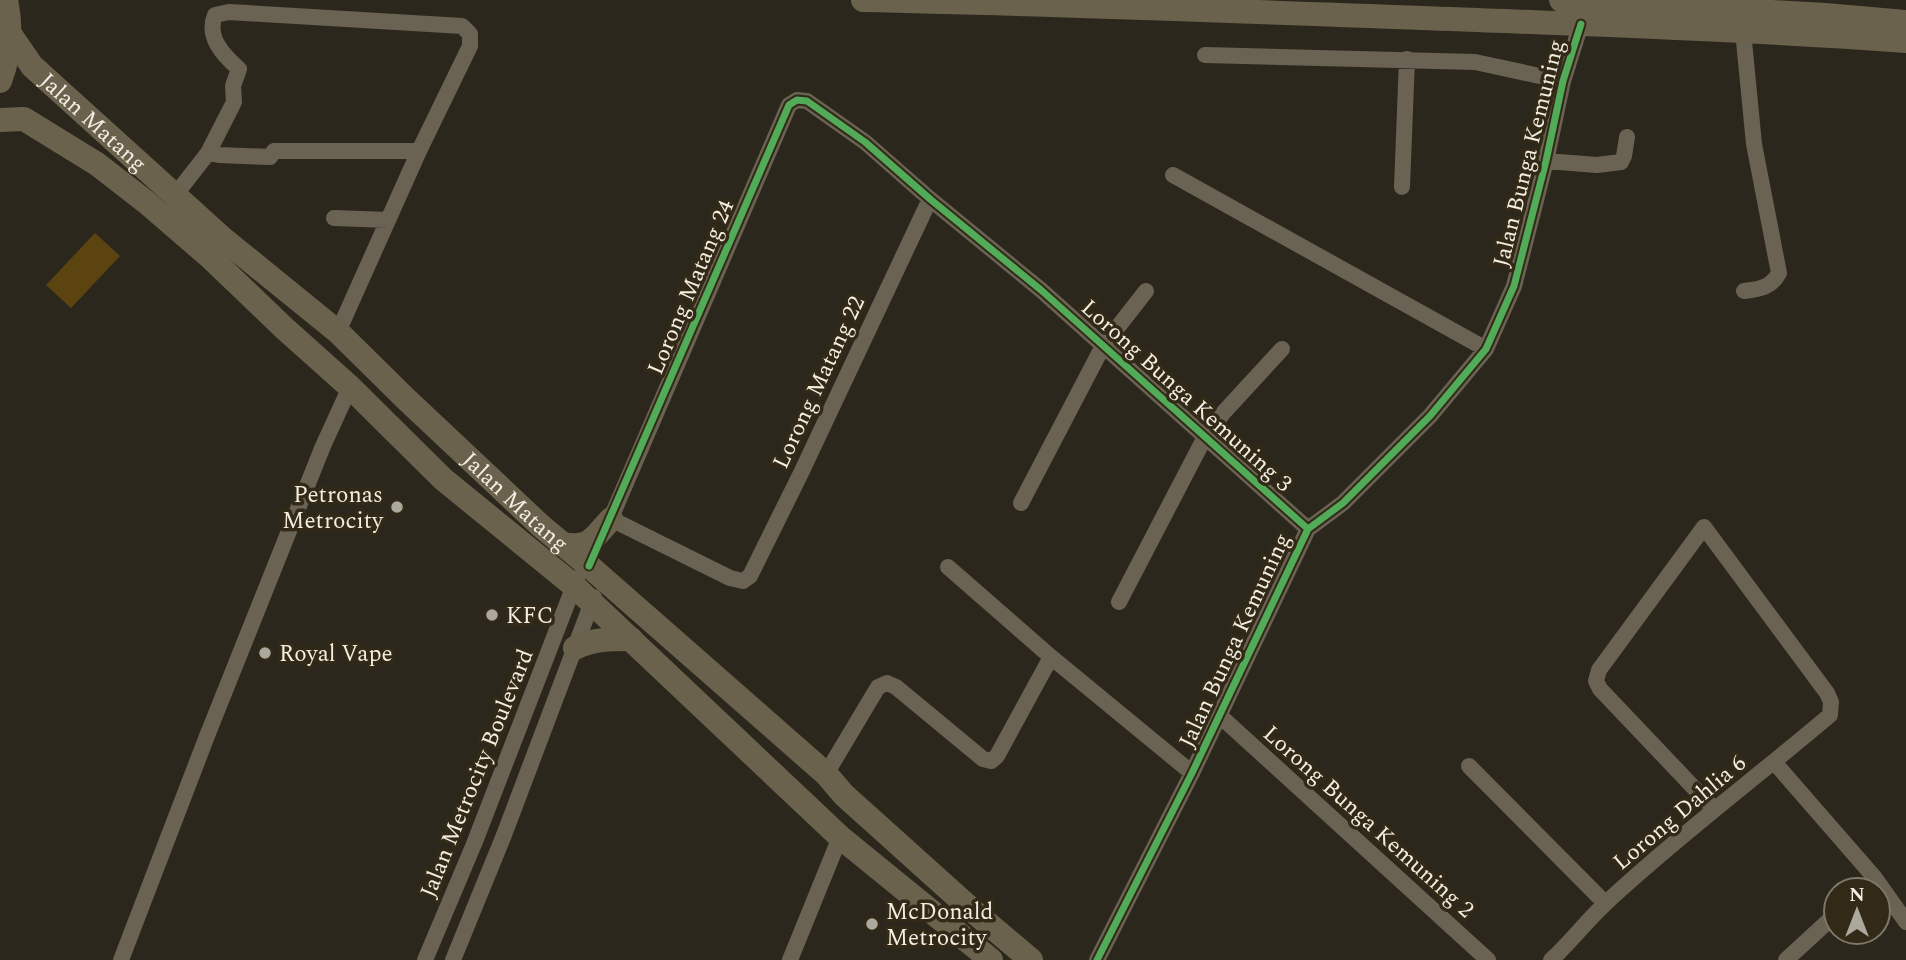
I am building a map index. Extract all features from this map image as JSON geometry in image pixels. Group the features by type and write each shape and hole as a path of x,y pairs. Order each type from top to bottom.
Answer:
{"main road":[{"path":"0,81 6,63 10,34 6,0"},
{"path":"863,0 1062,4 1581,24 1906,41"},
{"path":"1561,0 1594,0 1906,22"},
{"name":"Jalan Matang","path":"10,34 32,66 221,237 338,332 562,544 587,573 591,602 840,837 991,960"},
{"name":"Jalan Matang","path":"0,120 24,119 97,164 146,202 211,258 443,479 587,573 826,774 844,795 1031,960"},
{"path":"562,544 578,547 589,543 611,519"},
{"path":"575,648 595,641 631,639"}],"street":[{"path":"176,194 208,153 234,102 233,86 239,69 230,62 212,37 211,25 215,15 229,12 462,26 470,34 470,46 419,151 338,332"},
{"name":"Jalan Bunga Kemuning","path":"1097,960 1192,773 1308,529 1343,503 1430,416 1486,349 1514,285 1546,161 1563,81 1581,24"},
{"path":"1743,31 1754,144 1779,273 1774,282 1764,288 1744,291"},
{"path":"1205,55 1475,62 1563,81"},
{"path":"1402,187 1407,60"},
{"name":"Lorong Matang 24","path":"587,573 789,105 797,100 807,101 865,142"},
{"path":"1546,161 1598,165 1621,162 1627,137"},
{"name":"Lorong Bunga Kemuning 3","path":"865,142 1041,290 1308,529"},
{"path":"208,153 270,157 274,151 419,151"},
{"path":"1173,175 1486,349"},
{"name":"Lorong Matang 22","path":"611,519 730,579 743,581 750,576 930,199"},
{"path":"334,218 388,219"},
{"path":"1021,503 1103,346 1146,291"},
{"path":"1119,602 1205,436 1282,349"},
{"path":"121,960 207,736 349,387"},
{"name":"Lorong Dahlia 6","path":"1563,956 1605,903 1714,809 1830,715 1831,702 1827,693 1704,527 1599,670 1596,681 1600,689 1714,809"},
{"path":"948,567 1051,657 1192,773"},
{"name":"Jalan Metrocity Boulevard","path":"425,960 587,573"},
{"name":"Jalan Metrocity Boulevard","path":"453,960 524,782 591,602"},
{"path":"826,774 878,687 887,683 896,687 983,759 991,761 997,756 1051,657"},
{"name":"Lorong Bunga Kemuning 2","path":"1219,715 1488,960"},
{"path":"1774,762 1873,876"},
{"path":"1469,766 1605,903"},
{"path":"502,773 524,782"},
{"path":"790,960 840,837"},
{"path":"1892,902 1906,922"},
{"path":"1786,960 1822,927"}],"shaded area":[{"path":"95,233 120,256 71,308 46,285"}],"cycle path":[{"path":"1097,960 1192,773 1308,529 1343,503 1430,416 1486,349 1514,286 1563,81 1581,24"},
{"path":"589,566 789,105 797,100 807,101 865,142 1041,290 1308,529"}],"place":[{"name":"Petronas Metrocity","path":"397,507"},
{"name":"KFC","path":"492,615"},
{"name":"Royal Vape","path":"265,653"},
{"name":"McDonald Metrocity","path":"872,924"}]}
